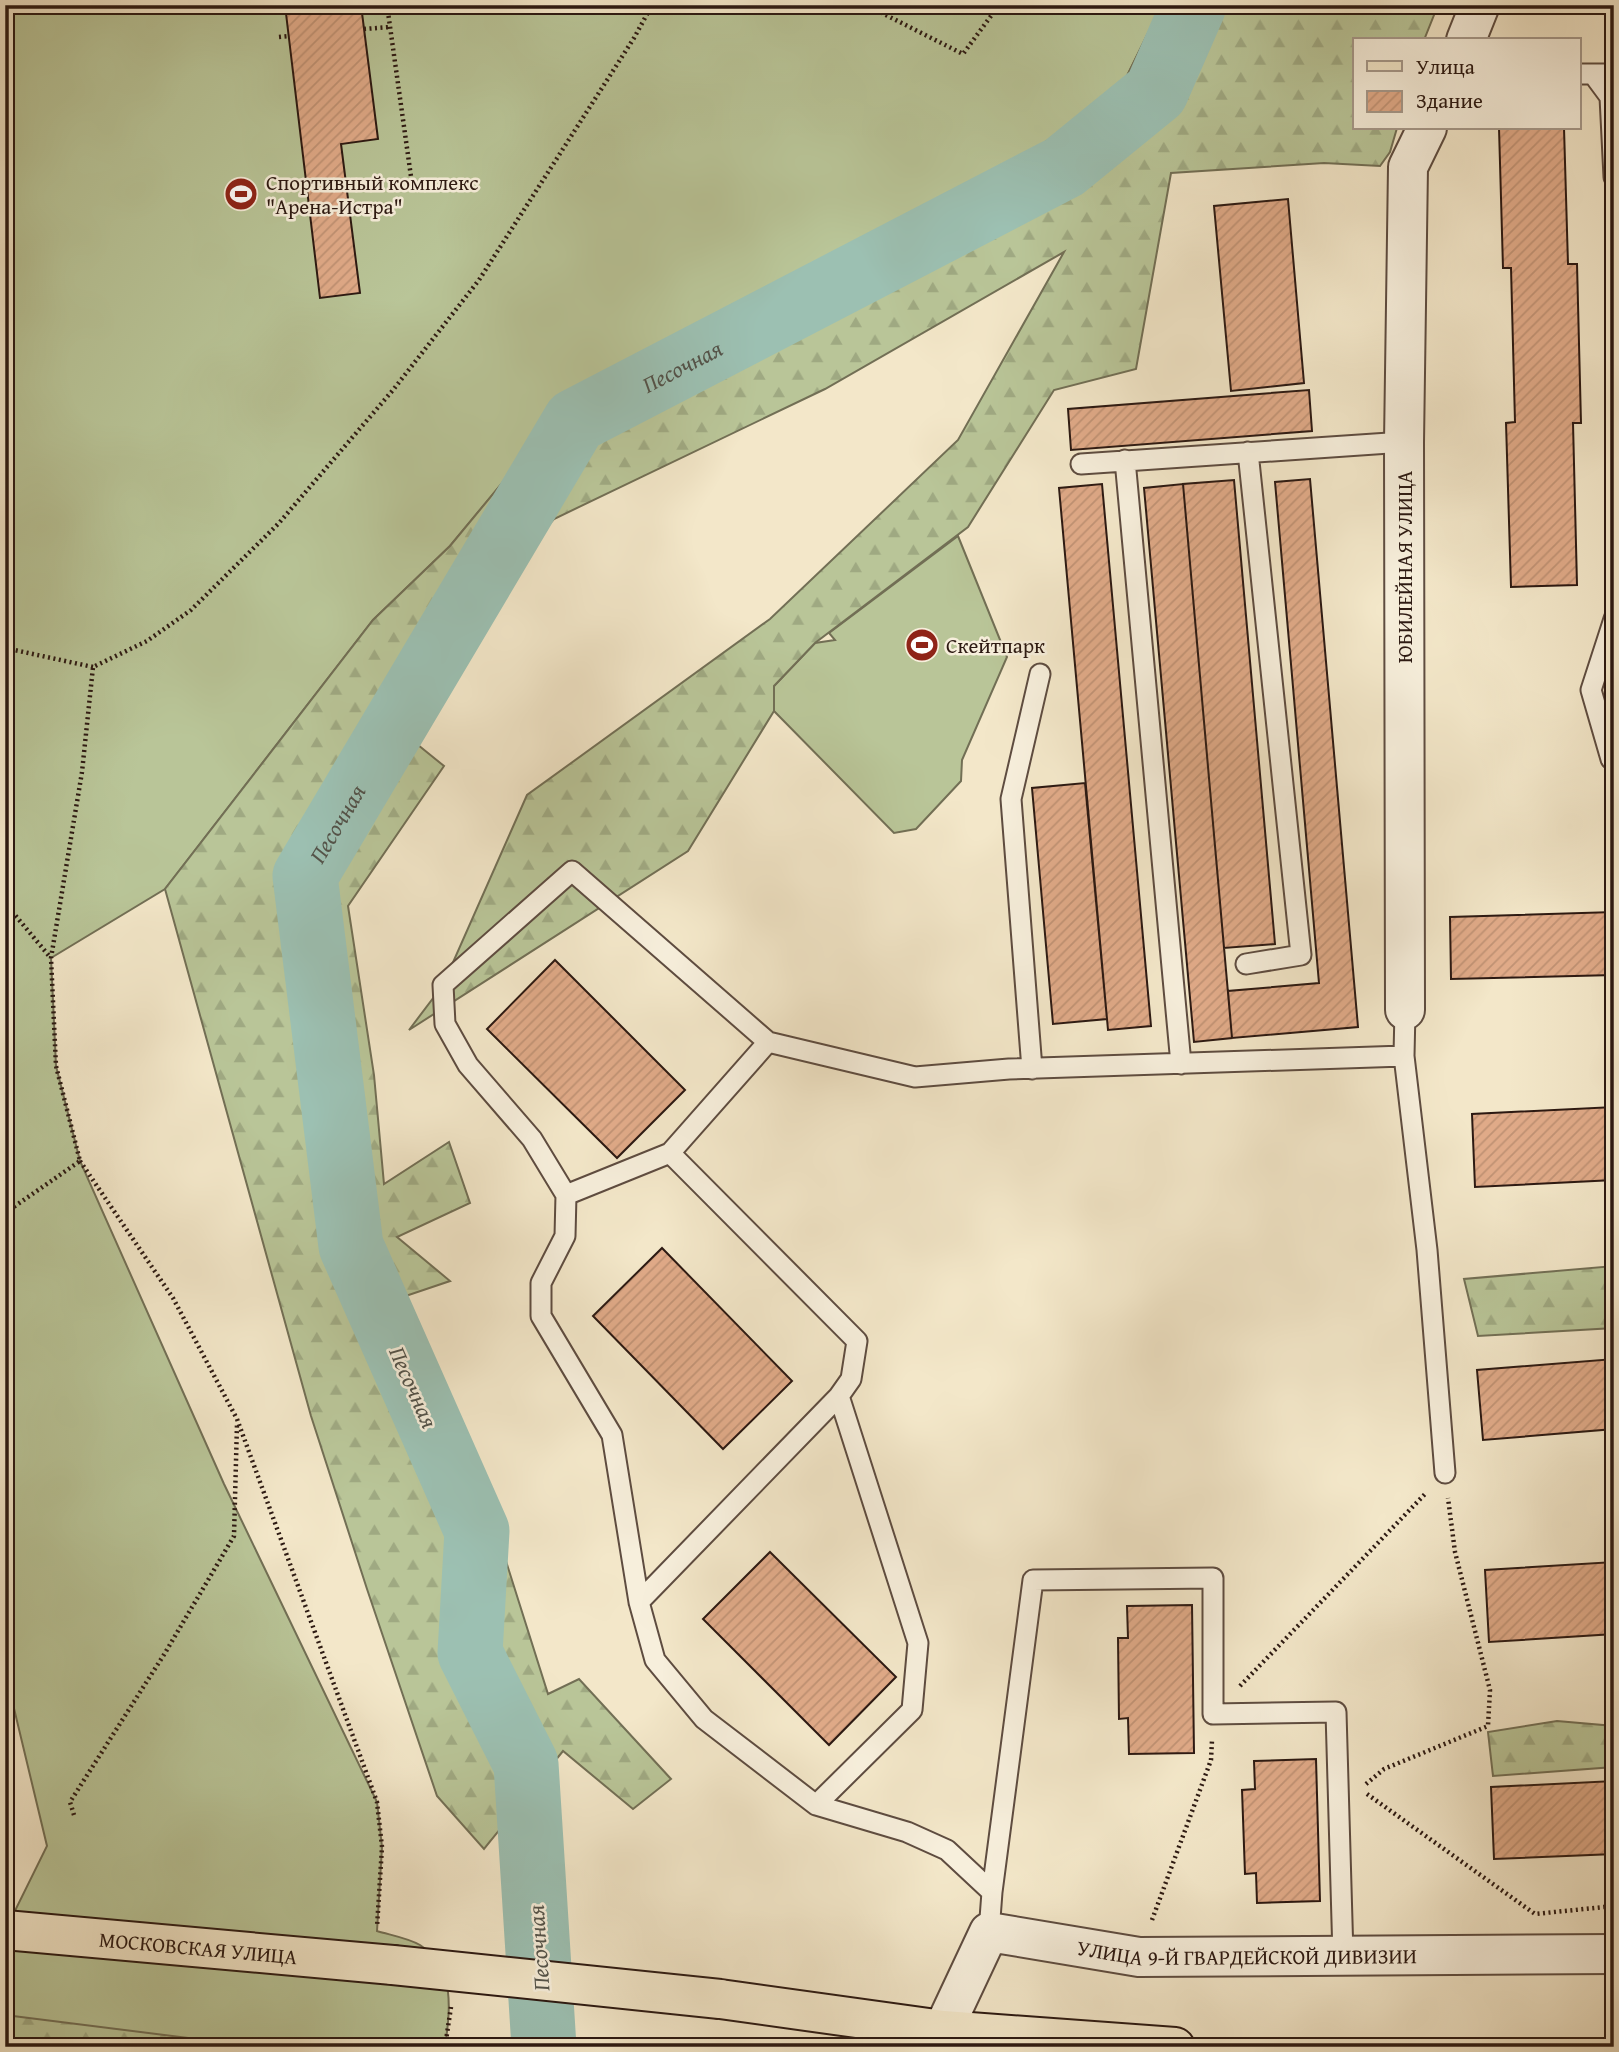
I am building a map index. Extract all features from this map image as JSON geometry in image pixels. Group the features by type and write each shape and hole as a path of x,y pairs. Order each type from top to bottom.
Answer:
{"main road":[{"name":"МОСКОВСКАЯ УЛИЦА","path":"5,1930 393,1965 720,1999 943,2030"},
{"path":"943,2030 1175,2047"}],"street":[{"path":"1467,38 1480,5"},
{"name":"ЮБИЛЕЙНАЯ УЛИЦА","path":"1405,1010 1404,442 1409,167 1426,130"},
{"path":"943,2030 989,1932"},
{"name":"УЛИЦА 9-Й ГВАРДЕЙСКОЙ ДИВИЗИИ","path":"989,1932 1139,1957 1614,1954"}],"lane":[{"path":"1586,74 1614,74"},
{"path":"1586,74 1610,97 1614,177"},
{"path":"1081,464 1404,442"},
{"path":"1246,964 1301,955 1248,452"},
{"path":"1125,460 1181,1064"},
{"path":"1611,759 1591,690 1614,619"},
{"path":"1032,1069 1012,799 1040,674"},
{"path":"992,1892 947,1850 907,1832 816,1805 704,1718 655,1660 639,1602 612,1435 541,1316 541,1283 565,1236 566,1195 532,1139 468,1065 445,1024 443,985 572,872 768,1042 915,1077 1032,1069 1404,1056"},
{"path":"1405,1010 1404,1056 1427,1250 1445,1473"},
{"path":"566,1195 670,1153 768,1042"},
{"path":"639,1602 839,1396 850,1379 856,1341 670,1153"},
{"path":"816,1805 912,1710 918,1643 839,1396"},
{"path":"989,1932 1032,1580 1213,1578 1213,1714 1336,1712 1343,1956"}],"path":[{"path":"387,5 413,191"},
{"path":"5,648 93,667 147,641 191,610 279,523 393,390 479,280 634,38 652,5"},
{"path":"866,5 963,54 999,5"},
{"path":"364,29 390,27"},
{"path":"279,37 289,36"},
{"path":"93,667 82,772 51,958 57,1066 80,1161 173,1298 237,1419 377,1802 382,1847"},
{"path":"5,903 51,958"},
{"path":"5,1213 80,1161"},
{"path":"74,1815 70,1802 165,1653 234,1536 237,1419"},
{"path":"1139,1957 1211,1760 1213,1714 1445,1473"},
{"path":"1360,1789 1384,1769 1488,1726 1490,1690 1455,1552 1445,1473"},
{"path":"1360,1789 1361,1802"},
{"path":"1360,1789 1535,1914 1614,1906"}],"green space":[{"path":"5,5 1162,5 1122,86 980,190 565,407 450,546 373,620 165,889 51,958 56,1066 80,1161 224,1484 377,1802 382,1847 377,1931 420,1945 440,1966 448,1991 449,2005 445,2047 5,2047 5,1931 47,1846 5,1671"},
{"path":"1162,5 1438,5 1425,38 1353,38 1353,130 1396,130 1390,152 1380,166 1324,163 1171,173 1136,369 1054,390 968,527 815,643 774,686 774,711 688,851 409,1030 443,985 527,795 770,619 958,440 1064,252 825,389 554,519 376,711 444,766 348,906 374,1075 384,1184 449,1142 470,1203 397,1237 450,1281 361,1311 444,1502 499,1539 548,1694 579,1679 671,1779 633,1809 563,1751 484,1849 437,1796 367,1589 311,1416 165,889 373,620 450,546 565,407 980,190 1122,86"},
{"path":"958,536 1007,657 962,760 961,781 916,829 894,833 774,711 774,686 815,643 835,640 829,633"},
{"path":"1614,1266 1614,1328 1478,1336 1464,1279"},
{"path":"1557,1721 1614,1726 1614,1767 1493,1776 1488,1732"},
{"path":"5,2015 260,2047 5,2047"}],"building":[{"path":"285,5 361,5 378,139 341,144 360,293 320,298"},
{"path":"1499,130 1564,130 1568,264 1577,264 1581,423 1573,423 1577,585 1511,587 1506,423 1515,422 1511,268 1503,268"},
{"path":"1288,199 1304,383 1231,391 1214,206"},
{"path":"1309,390 1312,431 1071,450 1068,409"},
{"path":"1310,479 1358,1027 1232,1038 1228,991 1319,983 1275,482"},
{"path":"1234,480 1275,944 1224,948 1183,484"},
{"path":"1102,484 1151,1026 1108,1030 1059,488"},
{"path":"1183,484 1232,1038 1194,1042 1144,488"},
{"path":"1085,783 1107,1019 1053,1024 1032,788"},
{"path":"1614,912 1614,975 1451,979 1450,917"},
{"path":"555,960 685,1090 617,1158 487,1029"},
{"path":"1614,1107 1614,1180 1475,1187 1472,1114"},
{"path":"662,1248 792,1381 723,1449 593,1316"},
{"path":"1614,1359 1614,1429 1483,1440 1477,1370"},
{"path":"770,1552 896,1677 829,1745 703,1619"},
{"path":"1614,1562 1614,1634 1489,1642 1485,1570"},
{"path":"1192,1605 1194,1753 1129,1754 1128,1718 1119,1719 1118,1638 1128,1638 1127,1606"},
{"path":"1316,1759 1320,1901 1257,1903 1256,1873 1245,1874 1242,1790 1255,1789 1254,1761"},
{"path":"1614,1781 1614,1854 1494,1859 1491,1787"}],"waterway":[{"name":"Песочная","path":"544,2047 526,1764 470,1653 477,1531 351,1246 305,876 575,421 1064,167 1156,92 1194,5"}],"place":[{"name":"Спортивный комплекс \"Арена-Истра\"","path":"241,194"},
{"name":"Скейтпарк","path":"922,645"}]}
